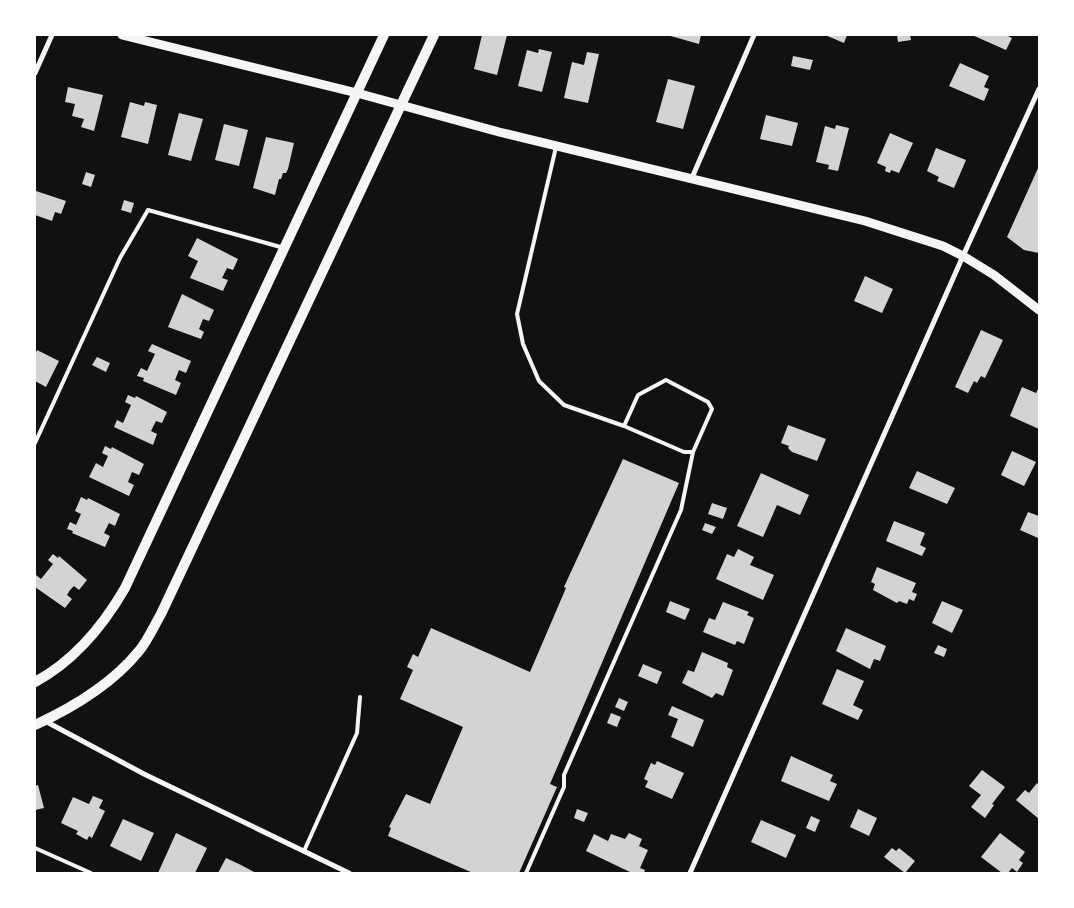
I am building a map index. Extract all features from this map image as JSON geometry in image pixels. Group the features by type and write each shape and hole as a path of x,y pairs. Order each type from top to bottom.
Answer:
{"main road":[{"path":"35,682 48,675 89,638 113,608 125,588 384,35"},
{"path":"40,723 82,700 111,678 139,651 161,614 282,353 434,35"}],"street":[{"path":"35,73 52,35"},
{"path":"122,35 691,180 865,221 944,246 994,275 1039,310"},
{"path":"691,180 754,35"},
{"path":"690,873 963,256 1039,89"},
{"path":"40,723 349,873"}],"lane":[{"path":"556,146 517,314 523,344 539,380 564,404 624,426 684,452 693,452"},
{"path":"35,443 120,258 148,210 285,248"},
{"path":"526,873 564,787 564,775 681,510 693,452 712,409 708,402 666,380 638,395 624,426"},
{"path":"304,851 357,733 360,697"},
{"path":"35,848 90,873"}],"building":[{"path":"482,35 507,35 497,75 474,69"},
{"path":"667,35 701,35 699,44"},
{"path":"825,35 847,35 844,43"},
{"path":"897,35 910,35 911,40 898,42"},
{"path":"972,35 1006,35 1012,38 1006,50"},
{"path":"539,49 552,52 542,92 518,86 527,50 538,53"},
{"path":"587,52 599,54 588,103 564,98 572,62 584,65"},
{"path":"793,56 813,60 810,70 791,66"},
{"path":"960,63 989,76 984,87 989,89 984,101 949,86"},
{"path":"668,79 695,86 683,129 656,122"},
{"path":"68,87 103,95 94,131 81,127 84,119 72,116 75,104 65,102"},
{"path":"130,102 144,106 145,102 157,105 148,144 121,137"},
{"path":"179,113 203,119 191,161 168,155"},
{"path":"766,115 798,123 792,146 760,139"},
{"path":"224,124 248,130 239,166 215,160"},
{"path":"836,125 849,128 838,171 828,169 829,165 816,162 825,126 835,129"},
{"path":"890,133 913,143 899,173 891,170 890,173 885,171 886,167 877,163"},
{"path":"266,137 294,143 288,169 279,179 275,195 253,188"},
{"path":"936,148 966,160 954,188 937,181 939,177 927,171"},
{"path":"1039,166 1039,253 1024,250 1007,237"},
{"path":"86,172 95,175 91,187 82,184"},
{"path":"36,191 66,201 61,214 55,212 52,221 35,215"},
{"path":"124,200 134,203 131,213 121,210"},
{"path":"197,238 238,259 233,270 227,268 222,278 228,280 223,291 190,278 198,261 188,256"},
{"path":"865,276 893,289 882,313 854,301"},
{"path":"182,294 214,310 209,321 203,319 199,329 204,332 201,339 168,327"},
{"path":"981,330 1003,340 985,378 981,376 977,383 974,381 968,393 955,387"},
{"path":"152,344 191,361 186,373 179,370 175,380 181,383 176,395 143,381 144,378 137,376 141,368 147,371 155,354 148,351"},
{"path":"37,350 59,361 46,387 35,381 35,355"},
{"path":"97,357 110,363 106,372 92,365"},
{"path":"1022,387 1036,393 1039,387 1039,429 1010,416"},
{"path":"128,395 135,398 136,396 167,412 162,423 156,421 151,431 157,434 153,445 114,427 117,420 123,423 131,405 125,402"},
{"path":"788,425 826,439 817,461 792,452 788,448 789,446 781,443"},
{"path":"105,446 111,449 112,447 144,464 139,475 132,472 128,482 134,485 129,496 89,477 96,463 103,467 108,456 102,453"},
{"path":"1012,451 1036,462 1024,486 1001,475"},
{"path":"623,459 679,483 550,784 557,787 519,873 473,873 388,836 391,828 389,827 406,794 430,804 463,727 400,699 413,670 407,667 413,654 418,657 431,628 530,672 566,588 564,587"},
{"path":"917,471 955,488 947,504 909,488"},
{"path":"761,473 809,495 800,515 777,505 763,537 737,526"},
{"path":"81,497 87,500 88,498 120,514 115,526 109,523 104,533 110,536 105,547 67,529 70,522 76,525 81,514 75,511"},
{"path":"712,503 727,508 723,519 708,514"},
{"path":"1028,512 1039,516 1038,538 1020,530"},
{"path":"894,521 925,533 920,545 926,548 922,556 886,541"},
{"path":"705,523 716,527 712,534 702,530"},
{"path":"738,549 754,557 750,565 774,575 763,600 716,579 727,554 734,557"},
{"path":"53,554 58,558 59,556 87,580 79,590 74,586 70,590 67,595 72,599 65,608 35,587 35,576 41,579 53,564 48,560"},
{"path":"877,567 916,583 912,592 917,594 914,601 909,599 907,604 899,601 897,603 873,590 875,584 871,582"},
{"path":"670,601 690,609 685,620 666,612"},
{"path":"942,601 963,610 952,633 932,623"},
{"path":"723,602 749,612 747,615 754,618 744,644 737,641 735,645 703,632 709,618 715,620"},
{"path":"846,628 886,646 880,661 874,659 870,669 836,651"},
{"path":"938,645 947,649 944,657 934,653"},
{"path":"702,652 728,663 727,667 733,670 723,696 716,693 712,698 682,683 688,670 694,672"},
{"path":"643,664 662,672 657,684 638,676"},
{"path":"837,669 864,681 853,705 863,710 858,720 822,704"},
{"path":"619,698 628,702 624,711 615,707"},
{"path":"672,706 704,720 693,747 671,737 678,719 668,715"},
{"path":"611,713 621,717 617,727 607,723"},
{"path":"791,756 833,775 830,781 837,784 829,801 781,781"},
{"path":"657,761 684,773 672,799 645,787 648,781 644,779 651,763 655,765"},
{"path":"982,770 1005,787 992,804 994,805 985,818 971,807 981,795 969,786"},
{"path":"1037,783 1039,785 1039,819 1016,800 1025,790 1029,793"},
{"path":"38,785 44,808 35,810 35,786"},
{"path":"93,796 103,800 99,808 105,811 92,838 89,836 87,840 76,834 78,831 61,823 73,797 89,804"},
{"path":"577,809 588,813 584,822 574,818"},
{"path":"858,809 877,818 869,836 850,827"},
{"path":"811,816 820,820 815,832 806,828"},
{"path":"123,819 154,833 141,861 110,846"},
{"path":"761,820 796,835 786,858 751,842"},
{"path":"176,833 207,848 195,873 158,873"},
{"path":"629,833 642,839 639,846 648,850 640,868 645,870 644,873 632,873 586,851 594,834 608,841 611,834 625,839"},
{"path":"1000,833 1025,852 1019,860 1023,863 1017,872 1012,868 1008,873 1002,873 981,857"},
{"path":"892,848 896,851 899,848 915,861 905,873 884,857"},
{"path":"226,858 241,865 256,873 218,873"}]}
